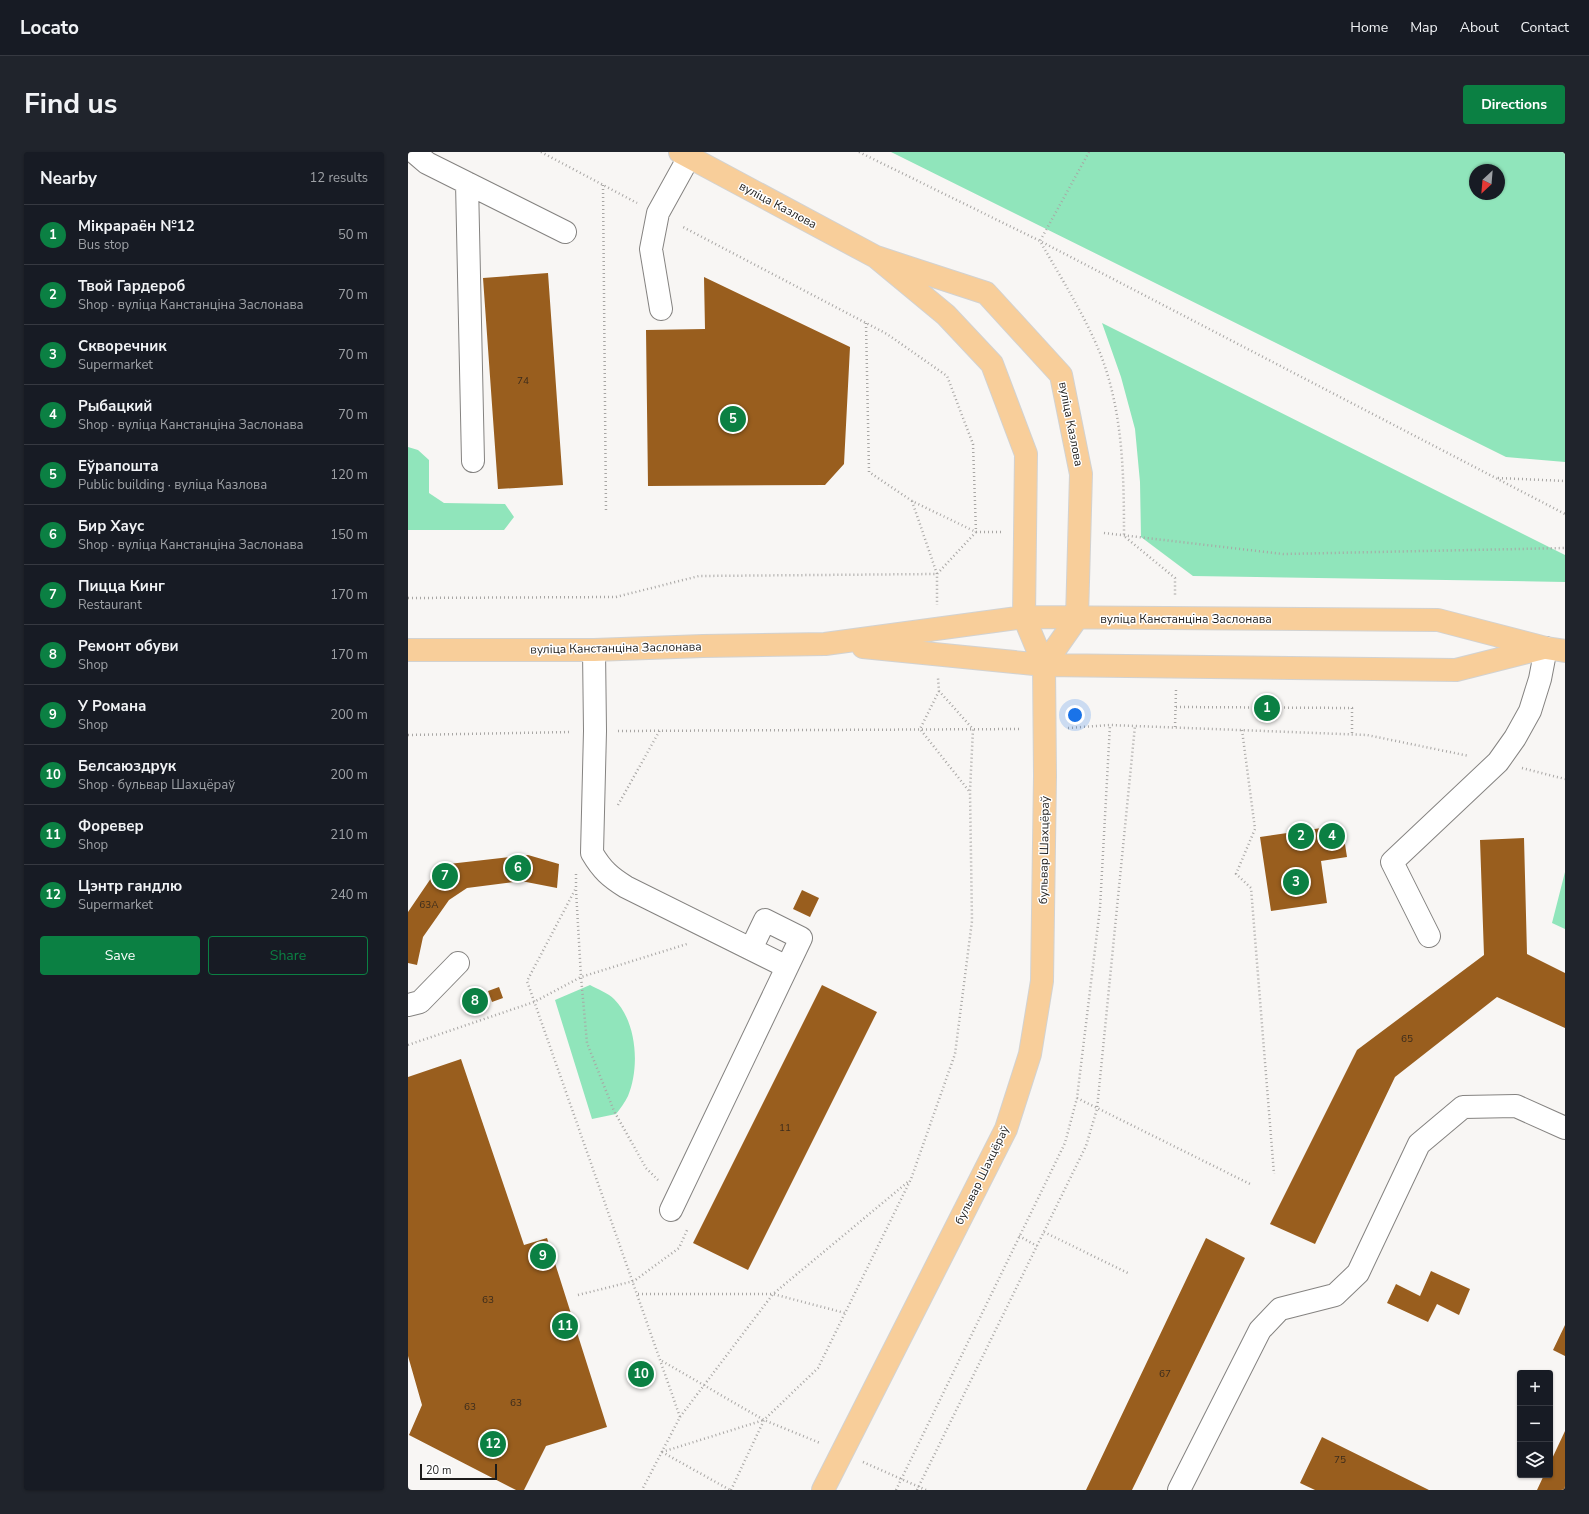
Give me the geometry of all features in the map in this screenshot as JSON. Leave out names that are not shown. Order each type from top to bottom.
[{"type":"main road","name":"вуліца Казлова","points":[[685,154],[876,257],[986,293],[1061,375],[1081,474],[1076,618]]},
{"type":"main road","name":"вуліца Казлова","points":[[876,257],[946,315],[992,364],[1026,454],[1024,617]]},
{"type":"main road","name":"вуліца Канстанціна Заслонава","points":[[825,644],[1024,617],[1438,620],[1556,649]]},
{"type":"main road","points":[[1024,617],[1044,665]]},
{"type":"main road","points":[[1044,665],[1076,618]]},
{"type":"main road","name":"вуліца Канстанціна Заслонава","points":[[408,650],[594,650],[825,644],[1044,665],[1456,670],[1556,649]]},
{"type":"main road","name":"бульвар Шахцёраў","points":[[823,1490],[1006,1129],[1030,1054],[1042,980],[1045,729],[1044,665]]},
{"type":"lane","points":[[414,152],[427,163],[565,232]]},
{"type":"lane","points":[[661,309],[651,249],[658,213],[685,154]]},
{"type":"lane","points":[[467,183],[474,461]]},
{"type":"lane","points":[[1429,936],[1392,862],[1498,762],[1515,738],[1530,711],[1540,679],[1556,649]]},
{"type":"lane","points":[[594,650],[595,731],[592,853],[605,872],[621,884],[787,967]]},
{"type":"lane","points":[[673,1204],[801,938],[765,920],[751,949]]},
{"type":"lane","points":[[408,1005],[420,1002],[458,963]]},
{"type":"lane","points":[[1187,1487],[1260,1330],[1280,1309],[1335,1295],[1358,1273],[1419,1144],[1463,1107],[1516,1106],[1565,1128]]},
{"type":"path","points":[[408,598],[616,596],[699,576],[937,574],[976,532],[973,444],[947,376],[887,334],[541,152]]},
{"type":"path","points":[[859,152],[1040,241],[1565,514]]},
{"type":"path","points":[[1040,241],[1088,152]]},
{"type":"path","points":[[603,185],[606,512]]},
{"type":"path","points":[[1040,241],[1081,313],[1100,354],[1109,383],[1116,414],[1122,461],[1124,536],[1174,578],[1176,619]]},
{"type":"path","points":[[866,323],[869,472],[912,501],[976,532]]},
{"type":"path","points":[[1496,478],[1565,481]]},
{"type":"path","points":[[912,501],[937,574]]},
{"type":"path","points":[[1124,536],[1283,554],[1565,548]]},
{"type":"path","points":[[1175,728],[1177,667]]},
{"type":"path","points":[[920,729],[939,691]]},
{"type":"path","points":[[1176,707],[1352,708],[1352,734]]},
{"type":"path","points":[[408,735],[660,730],[1045,729],[1110,725],[1352,734],[1366,735],[1498,762],[1565,780]]},
{"type":"path","points":[[896,1490],[1065,1143],[1077,1098],[1100,908],[1110,725]]},
{"type":"path","points":[[917,1490],[1086,1146],[1097,1109],[1135,726]]},
{"type":"path","points":[[920,729],[970,791]]},
{"type":"path","points":[[662,1452],[731,1490],[764,1420],[818,1368],[910,1179],[955,1054],[972,921],[970,791],[973,729]]},
{"type":"path","points":[[615,812],[660,730]]},
{"type":"path","points":[[1242,730],[1255,829],[1236,874],[1251,888],[1274,1174]]},
{"type":"path","points":[[592,853],[576,852],[576,888],[581,977],[587,1043],[614,1111],[646,1168],[673,1204]]},
{"type":"path","points":[[576,888],[527,981],[634,1281],[680,1417]]},
{"type":"path","points":[[408,1045],[534,1002],[581,977],[720,934]]},
{"type":"path","points":[[1077,1098],[1250,1184]]},
{"type":"path","points":[[642,1490],[680,1417],[773,1294],[910,1179]]},
{"type":"path","points":[[578,1295],[634,1281],[679,1248],[690,1222]]},
{"type":"path","points":[[1044,1232],[1130,1274]]},
{"type":"path","points":[[1019,1236],[1037,1246]]},
{"type":"path","points":[[638,1294],[773,1294],[845,1312]]},
{"type":"path","points":[[661,1361],[764,1420],[842,1452],[926,1490]]},
{"type":"path","points":[[662,1452],[764,1420]]},
{"type":"green space","points":[[891,152],[1565,152],[1565,462],[1506,457]]},
{"type":"green space","points":[[1102,323],[1565,555],[1565,582],[1193,576],[1141,537],[1140,482],[1135,429],[1121,377]]},
{"type":"green space","points":[[408,447],[418,450],[429,460],[429,493],[444,503],[505,504],[514,517],[504,530],[408,530]]},
{"type":"green space","points":[[1565,872],[1565,929],[1552,923]]},
{"type":"green space","points":[[590,985],[612,997],[622,1009],[632,1032],[635,1059],[632,1084],[628,1096],[621,1108],[616,1114],[592,1119],[555,1000]]},
{"type":"building","points":[[548,273],[563,485],[498,489],[483,278]]},
{"type":"building","points":[[704,277],[850,347],[844,464],[825,485],[648,486],[646,330],[705,329]]},
{"type":"building","points":[[1342,825],[1347,857],[1321,861],[1327,903],[1271,911],[1260,837]]},
{"type":"building","points":[[1524,838],[1527,954],[1565,973],[1565,1028],[1497,997],[1395,1077],[1315,1244],[1270,1224],[1357,1050],[1484,955],[1480,840]]},
{"type":"building","points":[[528,855],[559,864],[557,888],[521,881],[467,888],[449,900],[423,937],[417,965],[408,963],[408,912],[440,865]]},
{"type":"building","points":[[802,890],[819,898],[810,917],[793,909]]},
{"type":"building","points":[[822,985],[877,1012],[748,1270],[693,1243]]},
{"type":"building","points":[[499,987],[503,998],[492,1002],[488,991]]},
{"type":"building","points":[[481,993],[485,1005],[470,1010],[466,998]]},
{"type":"building","points":[[461,1059],[524,1245],[547,1238],[607,1427],[546,1446],[524,1490],[516,1490],[409,1435],[422,1405],[408,1356],[408,1077]]},
{"type":"building","points":[[1206,1238],[1245,1258],[1132,1490],[1086,1490]]},
{"type":"building","points":[[1431,1271],[1470,1289],[1459,1315],[1437,1304],[1428,1322],[1387,1303],[1396,1284],[1420,1296]]},
{"type":"building","points":[[1565,1325],[1565,1356],[1553,1350]]},
{"type":"building","points":[[643,1364],[649,1381],[639,1384],[633,1368]]},
{"type":"building","points":[[1565,1431],[1565,1490],[1537,1490],[1543,1478],[1553,1478],[1553,1457]]},
{"type":"building","points":[[1322,1437],[1429,1490],[1315,1490],[1300,1483]]},
{"type":"place","name":"Еўрапошта","points":[[733,419]]},
{"type":"place","name":"Мікрараён №12","points":[[1267,708]]},
{"type":"place","name":"Твой Гардероб","points":[[1301,836]]},
{"type":"place","name":"Рыбацкий","points":[[1332,836]]},
{"type":"place","name":"Бир Хаус","points":[[518,868]]},
{"type":"place","name":"Пицца Кинг","points":[[445,876]]},
{"type":"place","name":"Скворечник","points":[[1296,882]]},
{"type":"place","name":"Ремонт обуви","points":[[475,1001]]},
{"type":"place","name":"У Романа","points":[[543,1256]]},
{"type":"place","name":"Форевер","points":[[565,1326]]},
{"type":"place","name":"Белсаюздрук","points":[[641,1374]]},
{"type":"place","name":"Цэнтр гандлю","points":[[493,1444]]}]
